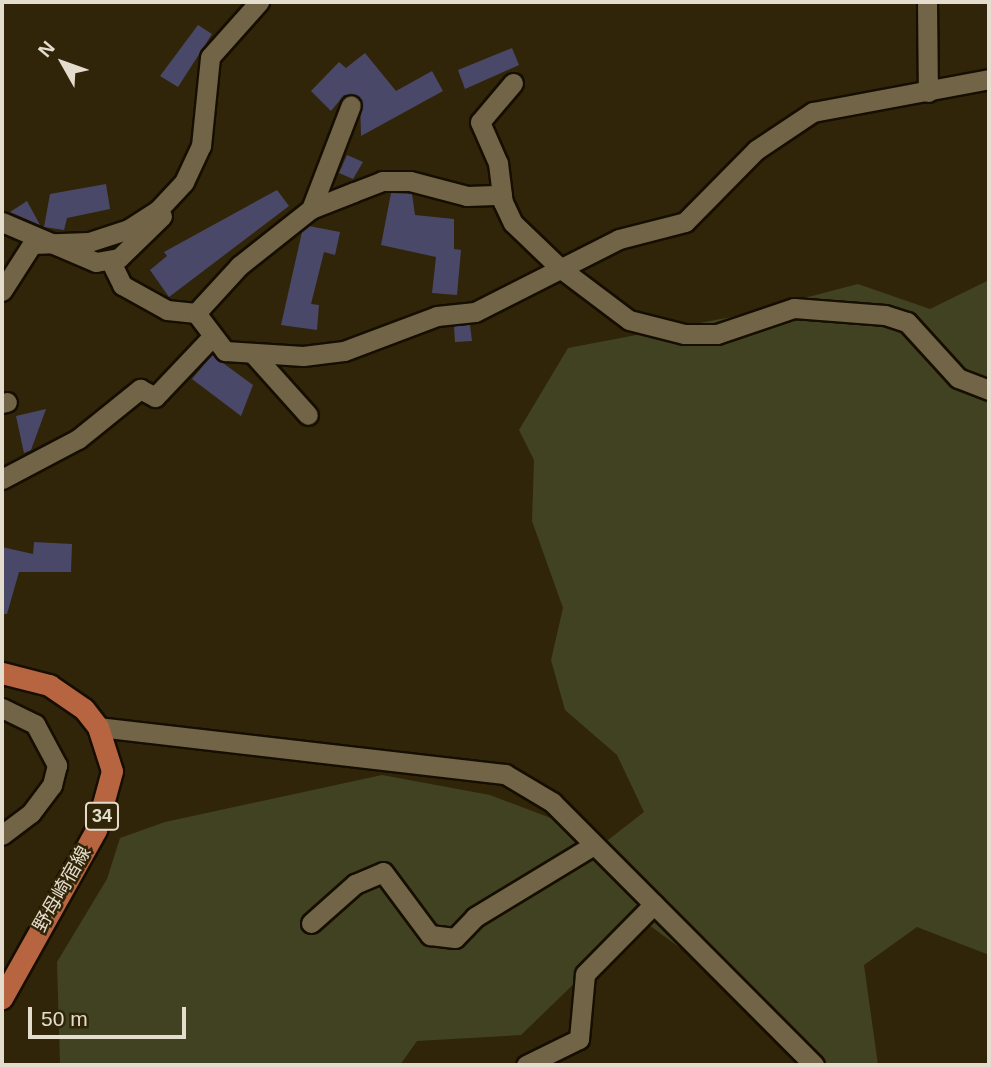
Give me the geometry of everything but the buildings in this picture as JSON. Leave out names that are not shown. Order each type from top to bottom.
[{"type":"main road","name":"野母崎宿線","points":[[2,673],[66,692],[98,727],[112,771],[105,809],[2,998]]},
{"type":"street","points":[[2,292],[32,244],[49,241],[89,242],[127,230],[166,202],[196,163],[210,57],[259,2]]},
{"type":"street","points":[[926,2],[928,92]]},
{"type":"street","points":[[196,313],[225,351],[255,356],[344,351],[437,316],[475,312],[619,239],[685,222],[756,150],[813,112],[989,79]]},
{"type":"street","points":[[513,83],[480,122],[498,163],[502,195],[513,223],[560,268],[629,320],[684,334],[717,334],[794,309],[885,315],[907,322],[958,378],[989,390]]},
{"type":"street","points":[[312,209],[351,105]]},
{"type":"street","points":[[196,313],[239,265],[312,209],[382,181],[502,195]]},
{"type":"street","points":[[2,222],[49,241],[57,251],[110,260],[162,219],[166,202]]},
{"type":"street","points":[[110,260],[122,285],[137,296],[167,310],[196,313]]},
{"type":"street","points":[[2,479],[78,439],[140,389],[155,397],[212,337]]},
{"type":"street","points":[[255,356],[307,415]]},
{"type":"street","points":[[2,708],[35,724],[57,765],[52,785],[31,813],[2,835]]},
{"type":"street","points":[[98,727],[505,774],[552,802],[814,1065]]},
{"type":"street","points":[[311,923],[355,884],[383,872],[430,935],[455,937],[475,918],[594,845]]},
{"type":"street","points":[[526,1065],[579,1039],[585,974],[654,904]]},
{"type":"green space","points":[[989,280],[989,955],[917,927],[864,965],[878,1065],[823,1065],[787,1027],[641,919],[521,1035],[417,1041],[400,1065],[60,1065],[57,962],[107,879],[120,838],[165,822],[382,775],[490,795],[608,840],[644,812],[617,755],[565,710],[551,660],[563,608],[532,521],[534,460],[519,430],[568,348],[731,317],[858,284],[930,309]]}]
